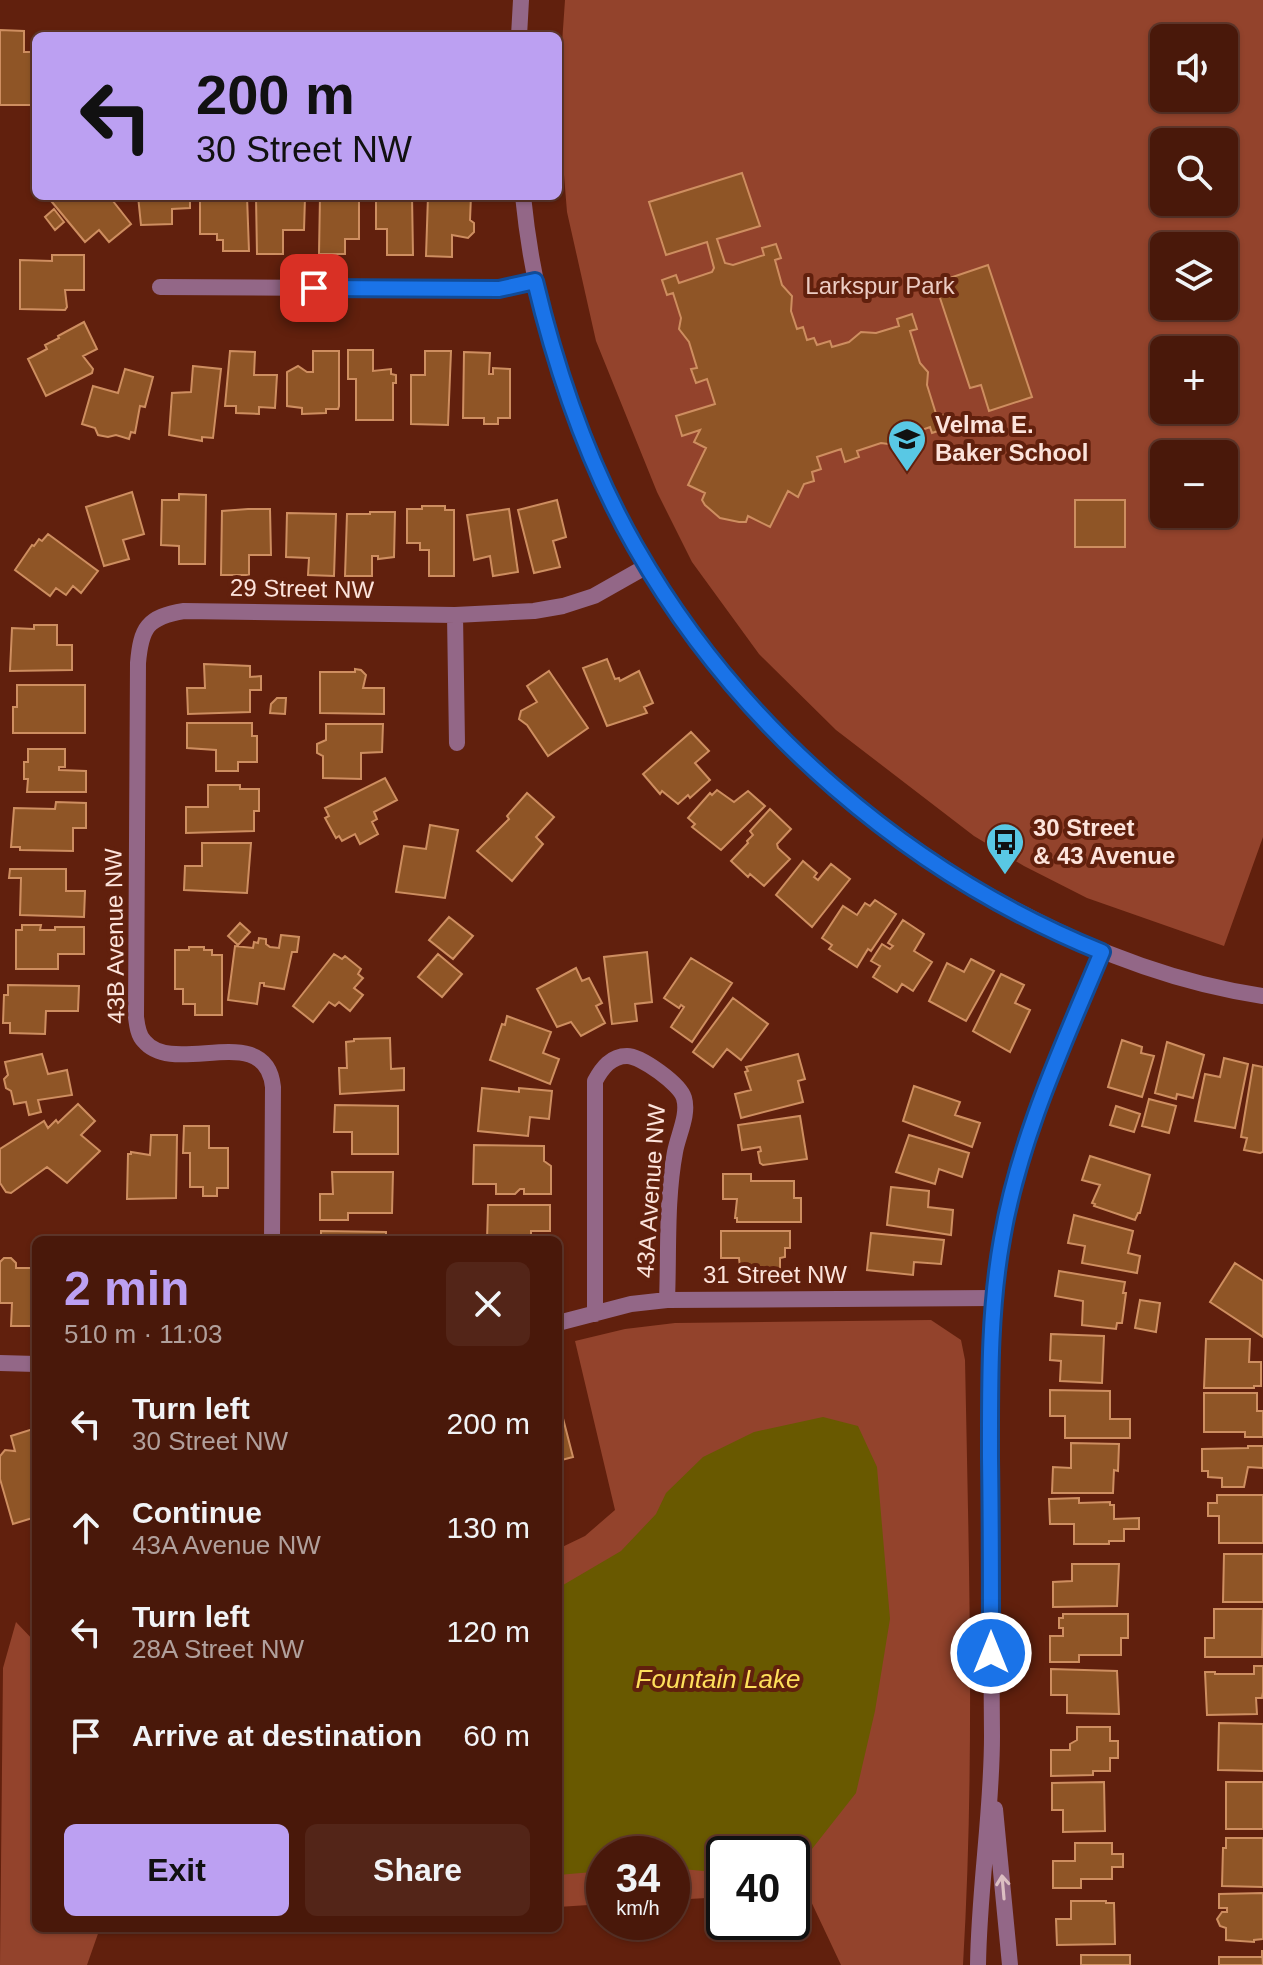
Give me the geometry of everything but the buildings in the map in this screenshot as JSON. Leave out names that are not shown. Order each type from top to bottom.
[{"type":"street","points":[[519,32],[521,0]]},
{"type":"street","points":[[524,200],[535,281],[558,367],[577,423],[604,485],[666,597],[715,663],[778,735],[808,765],[910,846],[1058,934],[1135,964],[1263,996]]},
{"type":"street","points":[[160,287],[499,289],[535,281]]},
{"type":"street","name":"29 Street NW","points":[[150,622],[166,614],[184,611],[455,615],[523,612],[563,606],[594,596],[647,566]]},
{"type":"street","points":[[455,615],[457,743]]},
{"type":"street","name":"43B Avenue NW","points":[[150,622],[143,633],[138,663],[136,1017],[143,1041],[165,1053],[245,1054],[253,1055],[266,1064],[272,1075],[273,1087],[272,1236]]},
{"type":"street","points":[[1010,1965],[992,1780],[990,1368],[994,1298],[1002,1240],[1024,1150],[1102,952]]},
{"type":"street","name":"43A Avenue NW","points":[[595,1314],[595,1081],[612,1060],[621,1056],[633,1056],[647,1063],[680,1089],[685,1100],[672,1173],[667,1300]]},
{"type":"street","name":"31 Street NW","points":[[562,1322],[631,1304],[667,1300],[994,1298]]},
{"type":"street","points":[[0,1363],[32,1364]]},
{"type":"street","points":[[978,1965],[978,1916],[992,1780]]},
{"type":"green space","name":"Larkspur Park","points":[[565,0],[1263,0],[1263,837],[1224,946],[1087,898],[1024,866],[974,836],[836,730],[759,654],[692,562],[657,492],[596,341],[567,212],[562,150]]},
{"type":"green space","points":[[931,1320],[961,1340],[965,1360],[970,1739],[963,1965],[841,1965],[810,1899],[810,1836],[706,1836],[706,1898],[690,1899],[690,1836],[586,1836],[586,1905],[562,1907],[562,1547],[585,1536],[615,1510],[575,1341],[625,1329],[675,1323]]},
{"type":"green space","points":[[16,1622],[32,1639],[32,1932],[99,1932],[87,1965],[0,1965],[3,1668]]},
{"type":"water","name":"Fountain Lake","points":[[823,1417],[858,1426],[877,1467],[890,1619],[875,1711],[856,1793],[810,1851],[810,1836],[706,1836],[706,1871],[690,1870],[690,1836],[586,1836],[586,1873],[562,1875],[562,1586],[621,1551],[656,1514],[666,1493],[703,1457],[754,1432]]},
{"type":"place","name":"Velma E. Baker School","points":[[907,473]]},
{"type":"place","name":"30 Street & 43 Avenue","points":[[1005,876]]},
{"type":"route","points":[[314,288],[499,289],[535,281],[558,367],[577,423],[604,485],[634,545],[666,597],[715,663],[808,765],[910,846],[1058,934],[1102,952],[1024,1150],[1002,1240],[994,1298],[990,1368],[991,1653]]}]
